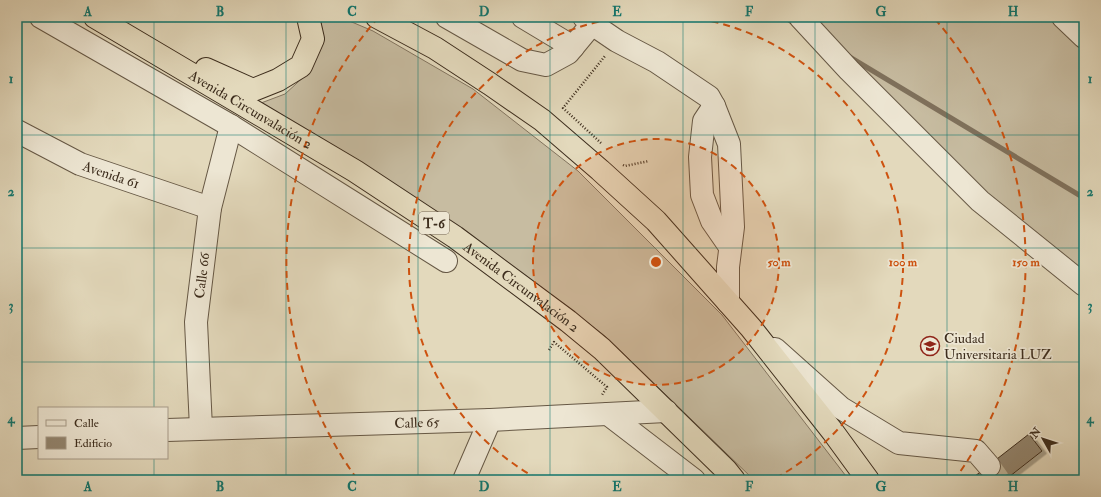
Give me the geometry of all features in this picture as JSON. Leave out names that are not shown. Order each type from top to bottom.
[{"type":"highway","name":"Avenida Circunvalación 2","points":[[95,17],[355,171],[455,237],[568,321],[602,349],[726,470],[734,480]]},
{"type":"highway","name":"T-6","points":[[133,39],[253,90],[278,80],[301,66],[313,39],[308,17]]},
{"type":"highway","points":[[377,17],[435,48],[542,120],[656,221],[751,328],[833,432],[868,480]]},
{"type":"street","points":[[41,17],[230,126],[446,261]]},
{"type":"street","points":[[446,17],[522,60],[546,65],[568,53],[590,19],[617,41],[657,62],[709,97],[729,144],[733,227],[728,267],[728,302]]},
{"type":"street","points":[[522,17],[573,47]]},
{"type":"street","points":[[800,17],[849,70],[980,201],[1084,285]]},
{"type":"street","points":[[1063,17],[1084,37]]},
{"type":"street","points":[[714,106],[704,121],[700,157],[702,195],[712,220],[730,247]]},
{"type":"street","name":"Calle 66","points":[[201,428],[196,322],[210,208],[230,126]]},
{"type":"street","name":"Avenida 61","points":[[17,131],[80,164],[210,208]]},
{"type":"street","points":[[751,328],[841,408],[899,443],[976,451],[989,466]]},
{"type":"street","name":"Calle 65","points":[[168,430],[490,420],[666,411]]},
{"type":"street","points":[[600,414],[694,480]]},
{"type":"street","points":[[464,480],[490,420]]},
{"type":"street","points":[[17,438],[38,437]]},
{"type":"path","points":[[602,145],[563,108],[617,41]]},
{"type":"path","points":[[619,161],[625,166],[649,161]]},
{"type":"path","points":[[549,350],[554,342],[607,387],[600,414]]},
{"type":"shaded area","points":[[319,17],[340,17],[373,31],[473,89],[578,171],[722,315],[849,480],[754,480],[605,336],[541,287],[421,202],[261,103],[285,94],[309,72],[324,40]]},
{"type":"shaded area","points":[[810,17],[1047,17],[1084,50],[1084,271],[986,193]]},
{"type":"building","points":[[1029,434],[1042,451],[1005,480],[970,480]]},
{"type":"waterway","points":[[784,17],[795,24]]},
{"type":"waterway","points":[[848,56],[1084,198]]},
{"type":"tunnel","points":[[989,466],[999,480]]},
{"type":"place","name":"Ciudad Universitaria LUZ","points":[[930,346]]}]
